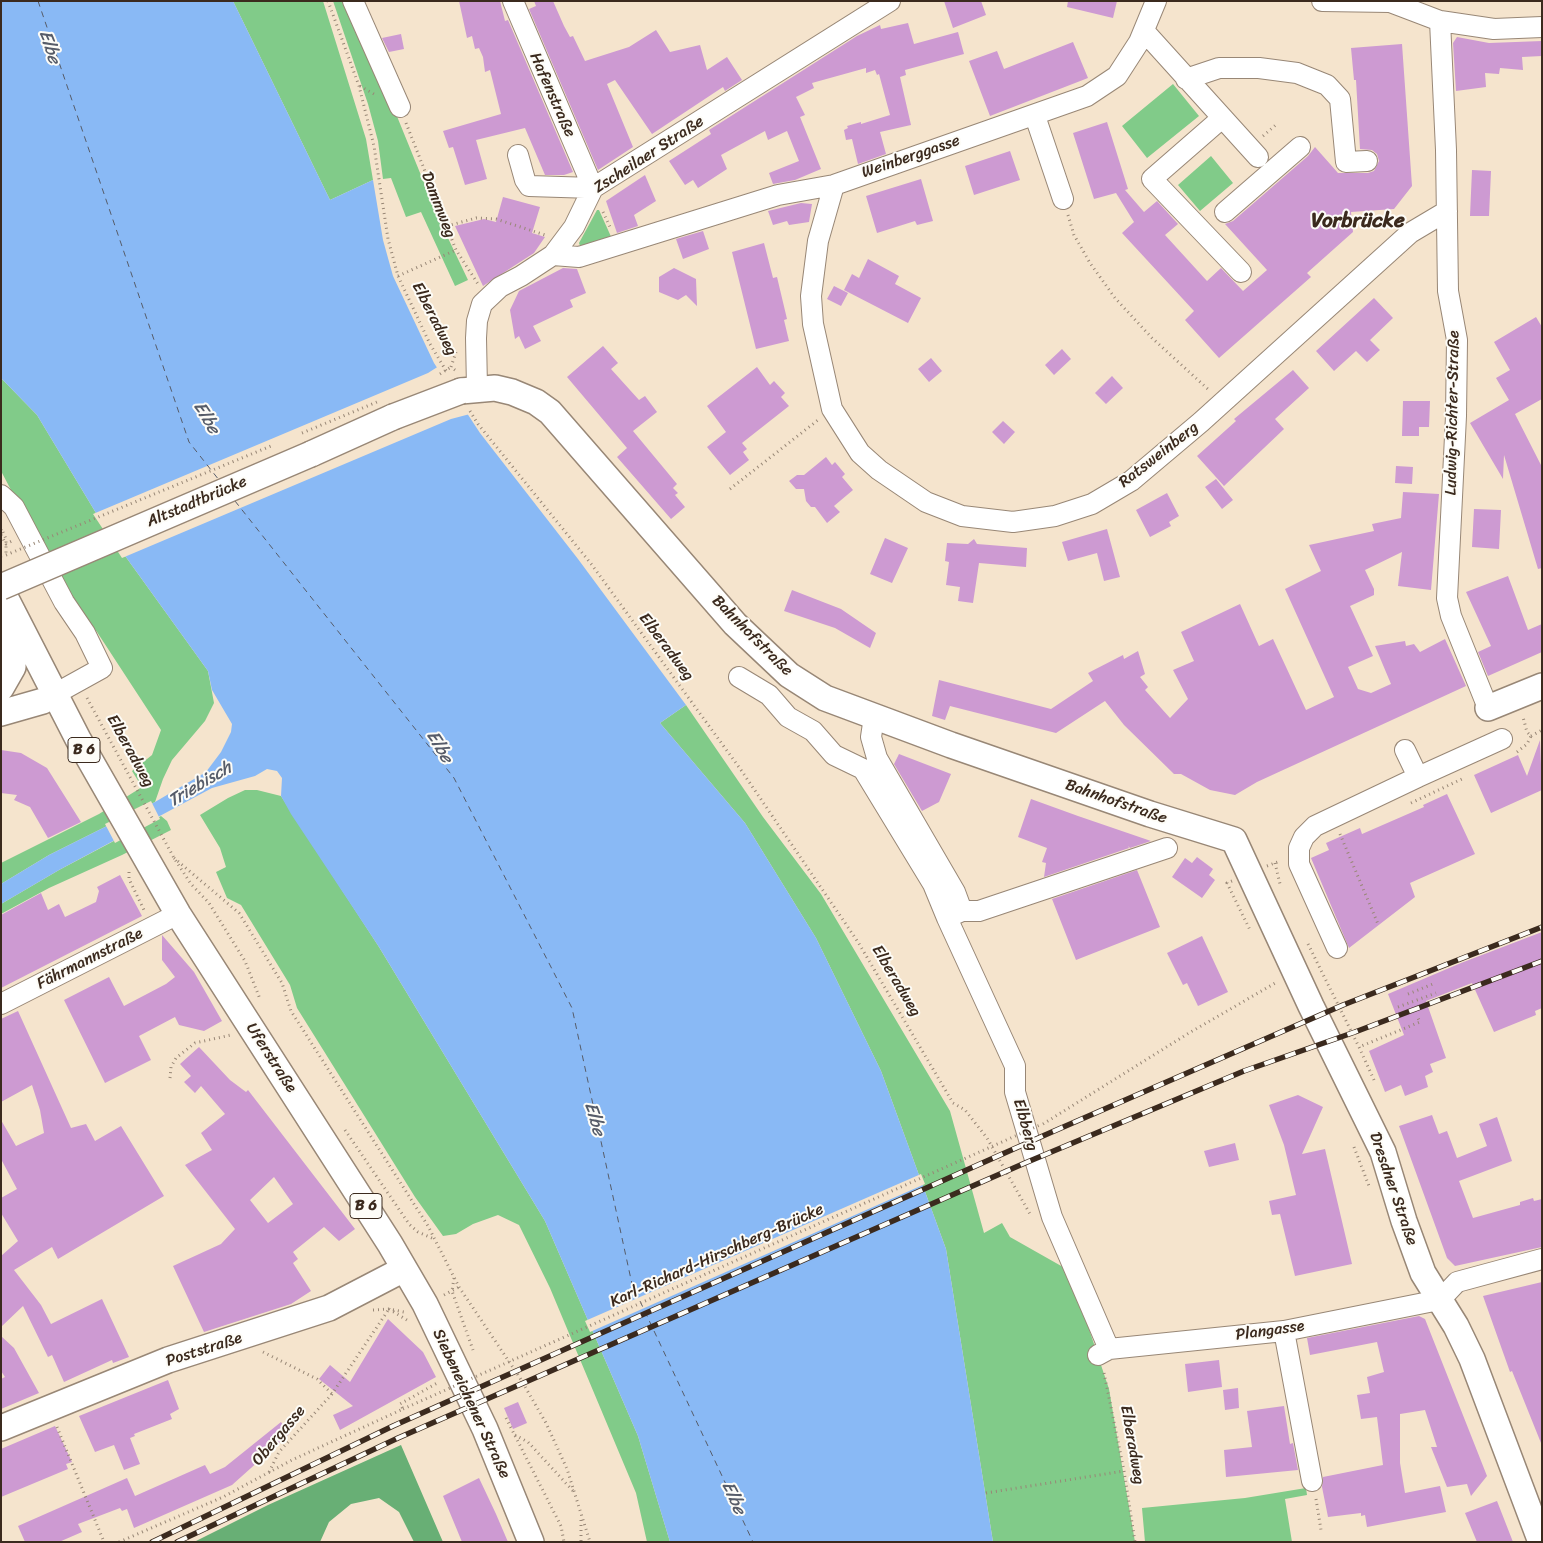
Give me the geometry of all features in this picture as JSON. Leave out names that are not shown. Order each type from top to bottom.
[{"type":"main road","name":"Bahnhofstraße","points":[[387,409],[464,391],[495,388],[512,392],[536,402],[550,412],[735,624],[789,675],[825,698],[1150,814],[1234,840]]},
{"type":"main road","name":"Altstadtbrücke","points":[[1,588],[387,409]]},
{"type":"main road","name":"B 6","points":[[1,588],[78,739],[116,805],[134,855]]},
{"type":"main road","points":[[1,688],[9,675],[14,656],[14,612]]},
{"type":"main road","points":[[1488,708],[1542,686]]},
{"type":"main road","points":[[1,713],[43,701],[55,694]]},
{"type":"main road","name":"Dresdner Straße","points":[[1234,840],[1311,1006],[1383,1152],[1424,1273],[1472,1359],[1541,1542]]},
{"type":"main road","name":"Uferstraße","points":[[134,855],[178,914],[404,1269]]},
{"type":"main road","name":"Poststraße","points":[[1,1428],[168,1360],[329,1308],[404,1269]]},
{"type":"main road","name":"Siebeneichener Straße","points":[[404,1269],[425,1304],[478,1414],[511,1488],[531,1542]]},
{"type":"street","points":[[353,1],[400,107]]},
{"type":"street","name":"Hafenstraße","points":[[513,1],[593,188]]},
{"type":"street","name":"Zscheilaer Straße","points":[[487,297],[553,255],[574,227],[593,188],[890,1]]},
{"type":"street","name":"Weinberggasse","points":[[553,255],[579,257],[778,195],[834,185],[1035,116],[1087,96],[1117,76],[1144,31],[1156,1]]},
{"type":"street","points":[[1322,1],[1390,2],[1440,21],[1494,29],[1542,27]]},
{"type":"street","name":"Ludwig-Richter-Straße","points":[[1440,21],[1446,150],[1448,290],[1457,340],[1456,416],[1447,598],[1451,616],[1488,708]]},
{"type":"street","points":[[1144,31],[1258,157]]},
{"type":"street","points":[[1186,79],[1219,68],[1259,68],[1297,73],[1327,85],[1340,99],[1346,162],[1367,161]]},
{"type":"street","points":[[1035,116],[1063,199]]},
{"type":"street","points":[[1222,118],[1152,180],[1242,272]]},
{"type":"street","points":[[1225,212],[1300,147]]},
{"type":"street","points":[[518,155],[525,180],[529,186],[593,188]]},
{"type":"street","name":"Ratsweinberg","points":[[834,185],[818,240],[811,296],[813,324],[832,409],[860,453],[880,470],[926,502],[962,516],[1013,522],[1056,516],[1092,504],[1131,481],[1160,458],[1410,232],[1447,211]]},
{"type":"street","points":[[464,391],[477,321],[482,304],[487,297]]},
{"type":"street","points":[[1,495],[14,507],[64,602],[84,633],[102,668],[55,694]]},
{"type":"street","points":[[739,677],[770,695],[788,717],[813,731],[834,755],[863,769],[933,884],[954,914],[979,912],[1167,848]]},
{"type":"street","name":"Elbberg","points":[[874,717],[871,738],[877,758],[954,892],[954,914],[1016,1066],[1016,1092],[1052,1217],[1104,1352]]},
{"type":"street","points":[[1337,948],[1299,864],[1298,856],[1304,837],[1315,826],[1502,739]]},
{"type":"street","points":[[1404,750],[1418,777]]},
{"type":"street","name":"Fährmannstraße","points":[[1,1004],[178,914]]},
{"type":"street","points":[[1440,1300],[1457,1282],[1542,1259]]},
{"type":"street","name":"Plangasse","points":[[1104,1352],[1284,1331],[1440,1300]]},
{"type":"street","points":[[1284,1331],[1312,1482]]},
{"type":"path","points":[[328,1],[359,86],[400,107]]},
{"type":"path","name":"Elberadweg","points":[[359,86],[374,146],[388,239],[398,276],[430,344],[464,391],[478,424],[592,565],[741,770],[858,942],[953,1103],[965,1110],[987,1138],[1019,1195]]},
{"type":"path","name":"Dammweg","points":[[400,107],[456,250],[487,297]]},
{"type":"path","points":[[593,188],[618,244]]},
{"type":"path","points":[[1063,199],[1074,235],[1090,263],[1115,298],[1152,338],[1221,402]]},
{"type":"path","points":[[447,226],[476,218],[496,219],[545,235]]},
{"type":"path","points":[[398,276],[456,250]]},
{"type":"path","points":[[435,378],[451,367]]},
{"type":"path","points":[[300,433],[387,409]]},
{"type":"path","points":[[730,488],[832,409]]},
{"type":"path","points":[[2,532],[6,540],[4,556],[274,444]]},
{"type":"path","points":[[2,532],[6,544]]},
{"type":"path","name":"Elberadweg","points":[[78,682],[174,858],[191,884],[209,903],[245,961],[261,1002]]},
{"type":"path","points":[[1531,736],[1542,730]]},
{"type":"path","points":[[1341,836],[1378,924]]},
{"type":"path","points":[[134,855],[128,879],[145,911],[144,920]]},
{"type":"path","points":[[174,858],[239,913],[282,983],[291,1011],[434,1239],[459,1287],[520,1378],[546,1423],[567,1469],[590,1542]]},
{"type":"path","points":[[1275,863],[1281,889]]},
{"type":"path","points":[[1307,941],[1378,1089]]},
{"type":"path","name":"Karl-Richard-Hirschberg-Brücke","points":[[268,1472],[403,1409],[1040,1125],[1189,1033],[1275,983],[1279,991]]},
{"type":"path","points":[[1408,994],[1432,984]]},
{"type":"path","points":[[1398,1007],[1436,992]]},
{"type":"path","points":[[1359,1046],[1420,1022],[1417,1016]]},
{"type":"path","points":[[170,1078],[171,1067],[176,1058],[195,1042],[252,1030]]},
{"type":"path","points":[[339,1122],[409,1224],[418,1232],[434,1239]]},
{"type":"path","points":[[1350,1138],[1371,1192]]},
{"type":"path","points":[[454,1277],[452,1291],[475,1357]]},
{"type":"path","name":"Obergasse","points":[[119,1542],[223,1497],[268,1472],[279,1452],[332,1394],[389,1309]]},
{"type":"path","points":[[236,1339],[317,1379],[332,1394]]},
{"type":"path","name":"Elberadweg","points":[[1104,1352],[1135,1542]]},
{"type":"path","points":[[478,1365],[487,1383]]},
{"type":"path","points":[[403,1409],[400,1404],[433,1385]]},
{"type":"path","points":[[49,1407],[104,1542]]},
{"type":"path","points":[[505,1418],[561,1526],[564,1542]]},
{"type":"path","points":[[515,1435],[528,1442],[574,1493]]},
{"type":"path","points":[[986,1493],[1124,1471]]},
{"type":"path","points":[[1312,1482],[1321,1530]]},
{"type":"path","points":[[581,1517],[581,1542]]},
{"type":"green space","points":[[233,1],[323,1],[366,139],[373,180],[330,200]]},
{"type":"green space","points":[[333,1],[350,1],[438,217],[468,280],[455,286],[421,212],[406,217],[391,178],[383,179],[378,141],[368,104]]},
{"type":"green space","points":[[1173,84],[1199,116],[1147,158],[1122,126]]},
{"type":"green space","points":[[1211,156],[1233,183],[1200,211],[1178,185]]},
{"type":"green space","points":[[597,210],[599,210],[613,241],[581,249],[579,243]]},
{"type":"green space","points":[[1,378],[37,415],[105,528],[208,671],[214,703],[205,721],[172,760],[155,802],[49,855],[1,884],[1,863],[99,814],[142,787],[132,771],[152,755],[161,730],[97,632],[67,596],[1,471]]},
{"type":"green space","points":[[686,705],[763,817],[821,894],[950,1111],[984,1233],[1002,1223],[1010,1237],[1063,1267],[1086,1320],[1109,1389],[1135,1542],[993,1542],[946,1249],[881,1071],[816,938],[745,823],[660,723]]},
{"type":"green space","points":[[245,790],[257,790],[281,796],[379,947],[545,1221],[638,1436],[670,1542],[647,1542],[636,1493],[550,1288],[519,1225],[498,1215],[473,1224],[456,1234],[443,1236],[415,1197],[297,1008],[290,985],[241,905],[227,898],[216,872],[226,867],[220,848],[200,815]]},
{"type":"green space","points":[[161,816],[167,821],[171,830],[122,855],[49,888],[1,914],[1,904],[59,870]]},
{"type":"green space","points":[[401,1445],[443,1542],[414,1542],[399,1512],[379,1498],[351,1504],[329,1522],[320,1542],[194,1542],[268,1505]]},
{"type":"green space","points":[[1306,1488],[1307,1495],[1285,1499],[1292,1542],[1145,1542],[1142,1508],[1245,1498]]},
{"type":"water","points":[[1,1],[233,1],[330,200],[373,180],[383,240],[393,276],[434,363],[480,433],[578,559],[686,705],[660,723],[745,823],[816,938],[881,1071],[946,1249],[993,1542],[670,1542],[638,1436],[545,1221],[379,947],[291,814],[281,796],[282,778],[277,771],[267,769],[255,776],[212,788],[59,870],[1,904],[1,884],[49,855],[155,802],[206,772],[221,752],[231,732],[232,724],[212,690],[208,671],[105,528],[37,415],[1,378]]},
{"type":"pier","points":[[439,366],[470,414],[451,419],[122,558],[93,514],[428,373]]},
{"type":"pier","points":[[151,801],[160,819],[115,843],[105,824]]},
{"type":"pier","points":[[921,1174],[925,1184],[590,1332],[585,1321]]},
{"type":"building","points":[[459,1],[500,1],[505,21],[508,20],[573,172],[564,175],[545,175],[525,128],[476,140],[487,179],[465,185],[453,147],[449,148],[443,131],[501,114],[490,70],[485,72],[483,57],[479,48],[475,49],[472,36],[467,38]]},
{"type":"building","points":[[534,1],[553,1],[564,26],[570,37],[573,36],[585,61],[629,47],[656,30],[670,52],[700,45],[707,70],[727,57],[742,80],[725,91],[723,87],[652,134],[615,80],[607,84],[633,147],[598,170],[529,9],[536,6]]},
{"type":"building","points":[[944,1],[981,1],[986,15],[953,28]]},
{"type":"building","points":[[1068,1],[1117,1],[1113,18],[1067,7]]},
{"type":"building","points":[[908,23],[914,44],[958,32],[964,54],[905,70],[906,75],[900,77],[911,125],[880,132],[886,154],[858,164],[852,139],[846,140],[844,130],[848,128],[847,126],[861,122],[861,124],[890,115],[879,74],[877,75],[875,70],[866,73],[866,68],[812,83],[814,88],[796,97],[805,115],[800,117],[821,169],[795,180],[773,184],[769,173],[799,161],[787,131],[768,140],[765,131],[721,155],[727,169],[698,188],[693,180],[685,185],[669,161],[711,134],[709,130],[857,36],[880,25],[881,29]]},
{"type":"building","points":[[401,34],[404,49],[389,52],[382,38]]},
{"type":"building","points":[[1457,37],[1489,43],[1542,41],[1542,56],[1522,57],[1523,70],[1500,68],[1499,74],[1485,73],[1486,87],[1456,91],[1453,43]]},
{"type":"building","points":[[1073,42],[1088,78],[990,116],[969,61],[997,51],[1004,69]]},
{"type":"building","points":[[1402,44],[1412,186],[1394,209],[1351,212],[1353,232],[1307,273],[1311,277],[1219,358],[1185,320],[1194,311],[1122,233],[1134,222],[1116,193],[1094,199],[1073,133],[1107,122],[1128,189],[1125,190],[1144,212],[1157,201],[1178,224],[1165,235],[1207,281],[1221,268],[1243,291],[1267,270],[1225,224],[1233,221],[1308,156],[1315,147],[1338,173],[1368,173],[1374,171],[1379,161],[1377,154],[1372,150],[1360,149],[1356,80],[1354,80],[1351,48]]},
{"type":"building","points":[[1010,151],[1020,180],[974,195],[965,166]]},
{"type":"building","points":[[1472,170],[1491,171],[1489,216],[1470,216]]},
{"type":"building","points":[[645,175],[656,201],[634,215],[638,226],[617,233],[606,201]]},
{"type":"building","points":[[921,179],[933,221],[917,225],[915,221],[877,233],[866,196]]},
{"type":"building","points":[[503,197],[540,207],[532,233],[545,237],[534,253],[483,286],[455,226],[484,219],[496,222]]},
{"type":"building","points":[[801,203],[812,204],[809,222],[789,225],[787,221],[773,225],[768,211]]},
{"type":"building","points":[[703,231],[709,249],[683,259],[676,239]]},
{"type":"building","points":[[764,243],[773,278],[777,277],[787,319],[784,320],[789,341],[756,349],[732,252]]},
{"type":"building","points":[[868,259],[899,276],[895,284],[921,298],[908,323],[844,290],[852,274],[859,278]]},
{"type":"building","points":[[563,268],[577,269],[586,293],[570,300],[573,307],[533,326],[541,341],[525,349],[519,336],[515,339],[510,310],[519,291]]},
{"type":"building","points":[[674,268],[696,279],[697,306],[686,295],[678,300],[659,292],[659,277]]},
{"type":"building","points":[[834,286],[848,293],[841,306],[827,299]]},
{"type":"building","points":[[1374,298],[1393,318],[1370,340],[1380,350],[1367,362],[1356,351],[1334,371],[1316,351]]},
{"type":"building","points":[[1536,317],[1542,327],[1542,399],[1515,414],[1542,467],[1542,568],[1538,569],[1504,455],[1503,479],[1470,423],[1509,400],[1496,378],[1510,370],[1494,342]]},
{"type":"building","points":[[603,346],[618,363],[611,369],[639,400],[645,396],[657,412],[633,431],[677,484],[673,488],[678,493],[675,495],[685,507],[671,519],[617,457],[627,448],[567,377]]},
{"type":"building","points":[[1062,349],[1071,359],[1054,375],[1045,365]]},
{"type":"building","points":[[931,358],[942,371],[929,382],[918,369]]},
{"type":"building","points":[[757,367],[770,385],[774,381],[785,393],[781,397],[789,406],[742,443],[747,449],[743,452],[749,460],[730,475],[707,447],[726,432],[707,406]]},
{"type":"building","points":[[1293,370],[1309,388],[1275,419],[1284,429],[1224,486],[1197,456],[1236,421],[1234,419]]},
{"type":"building","points":[[1112,376],[1123,388],[1106,404],[1095,393]]},
{"type":"building","points":[[1403,401],[1430,401],[1429,427],[1419,427],[1419,436],[1402,436]]},
{"type":"building","points":[[1003,421],[1015,432],[1004,444],[992,432]]},
{"type":"building","points":[[826,457],[832,465],[835,462],[845,474],[842,477],[853,490],[834,506],[840,512],[827,523],[815,507],[811,507],[806,501],[804,489],[796,489],[789,481],[797,475],[804,475]]},
{"type":"building","points":[[1396,466],[1413,467],[1412,484],[1395,483]]},
{"type":"building","points":[[1216,479],[1233,500],[1222,509],[1205,487]]},
{"type":"building","points":[[1403,492],[1439,494],[1431,590],[1398,586],[1402,552],[1365,570],[1374,589],[1374,595],[1350,606],[1373,656],[1348,667],[1358,689],[1371,693],[1391,684],[1375,646],[1405,641],[1406,646],[1414,644],[1420,652],[1445,639],[1466,686],[1257,782],[1235,795],[1210,790],[1181,774],[1174,774],[1124,725],[1105,701],[1056,733],[950,706],[945,720],[932,716],[939,680],[1051,709],[1093,681],[1088,673],[1123,655],[1124,659],[1138,651],[1145,674],[1140,677],[1148,687],[1145,690],[1170,718],[1188,699],[1173,670],[1194,661],[1181,632],[1240,604],[1259,646],[1273,639],[1306,710],[1334,697],[1285,589],[1321,571],[1309,545],[1374,531],[1372,524],[1401,518]]},
{"type":"building","points":[[1167,493],[1179,516],[1169,522],[1171,526],[1150,537],[1136,510]]},
{"type":"building","points":[[1474,509],[1501,510],[1499,549],[1472,547]]},
{"type":"building","points":[[1107,529],[1120,577],[1104,581],[1097,553],[1068,561],[1062,542]]},
{"type":"building","points":[[885,538],[908,548],[892,583],[870,574]]},
{"type":"building","points":[[974,539],[977,544],[1027,548],[1026,567],[979,563],[973,603],[958,601],[960,587],[946,585],[949,562],[945,561],[947,543],[968,544]]},
{"type":"building","points":[[1508,576],[1528,630],[1542,624],[1542,652],[1488,676],[1478,652],[1491,646],[1466,592]]},
{"type":"building","points":[[792,590],[841,609],[876,633],[870,648],[835,628],[784,611]]},
{"type":"building","points":[[1540,740],[1542,790],[1491,813],[1474,775],[1518,755],[1527,776]]},
{"type":"building","points":[[1,750],[21,753],[47,768],[81,822],[48,838],[30,807],[14,800],[17,795],[1,793]]},
{"type":"building","points":[[899,754],[951,774],[939,802],[922,811],[894,764]]},
{"type":"building","points":[[1447,794],[1475,854],[1410,883],[1415,897],[1349,948],[1311,858],[1329,850],[1326,843],[1360,828],[1362,834],[1424,807],[1423,805]]},
{"type":"building","points":[[1031,799],[1151,841],[1130,848],[1128,846],[1129,848],[1044,877],[1046,863],[1042,862],[1047,848],[1018,837]]},
{"type":"building","points":[[1197,857],[1213,869],[1209,875],[1215,880],[1202,898],[1172,877],[1185,858],[1192,863]]},
{"type":"building","points":[[1137,870],[1160,927],[1076,960],[1052,899]]},
{"type":"building","points":[[120,875],[142,916],[1,988],[1,915],[41,893],[48,910],[59,904],[65,917],[96,902],[99,891],[97,887]]},
{"type":"building","points":[[1542,932],[1542,1008],[1535,1011],[1536,1015],[1494,1032],[1472,983],[1426,1001],[1446,1058],[1430,1064],[1433,1072],[1425,1076],[1428,1087],[1405,1096],[1401,1085],[1385,1092],[1369,1051],[1404,1035],[1388,994]]},
{"type":"building","points":[[162,935],[194,972],[222,1021],[204,1031],[179,1025],[175,1017],[139,1036],[151,1060],[105,1083],[64,1000],[109,977],[124,1006],[166,984],[175,977],[162,960]]},
{"type":"building","points":[[1202,936],[1228,992],[1198,1006],[1187,983],[1183,985],[1167,953]]},
{"type":"building","points":[[18,1011],[71,1128],[86,1124],[95,1141],[121,1126],[164,1196],[58,1259],[52,1247],[14,1270],[41,1305],[51,1324],[102,1299],[129,1357],[113,1363],[112,1360],[64,1382],[52,1355],[48,1357],[23,1306],[1,1327],[1,1256],[18,1241],[1,1213],[1,1198],[17,1189],[1,1159],[1,1120],[16,1146],[44,1133],[40,1110],[32,1085],[1,1102],[1,1019]]},
{"type":"building","points":[[199,1047],[230,1080],[246,1092],[248,1090],[355,1229],[339,1241],[324,1227],[293,1252],[298,1259],[293,1263],[311,1291],[291,1304],[204,1332],[173,1266],[221,1244],[235,1229],[185,1165],[212,1150],[201,1133],[225,1114],[201,1086],[195,1093],[184,1082],[191,1076],[180,1064]],"holes":[[[274,1177],[293,1204],[268,1223],[250,1200]]]},
{"type":"building","points":[[1298,1095],[1323,1107],[1302,1154],[1325,1149],[1352,1264],[1295,1276],[1280,1214],[1272,1215],[1269,1201],[1296,1195],[1284,1145],[1269,1105]]},
{"type":"building","points":[[1432,1115],[1439,1134],[1447,1131],[1457,1158],[1487,1146],[1479,1124],[1497,1117],[1512,1161],[1459,1181],[1473,1218],[1520,1205],[1520,1202],[1533,1198],[1534,1201],[1542,1199],[1542,1247],[1455,1266],[1447,1258],[1399,1126]]},
{"type":"building","points":[[1235,1143],[1239,1160],[1209,1167],[1204,1151]]},
{"type":"building","points":[[1542,1282],[1541,1443],[1512,1371],[1510,1372],[1483,1296]]},
{"type":"building","points":[[1419,1316],[1425,1319],[1487,1476],[1471,1496],[1467,1484],[1447,1487],[1431,1447],[1437,1447],[1425,1410],[1400,1414],[1400,1463],[1405,1493],[1440,1486],[1446,1512],[1367,1527],[1365,1515],[1361,1516],[1361,1513],[1328,1517],[1322,1487],[1323,1477],[1383,1465],[1377,1417],[1361,1419],[1357,1395],[1370,1393],[1367,1377],[1384,1372],[1377,1342],[1310,1355],[1307,1338]]},
{"type":"building","points":[[388,1319],[423,1352],[436,1377],[340,1430],[333,1415],[353,1406],[319,1379],[330,1365],[350,1382]]},
{"type":"building","points":[[1,1336],[14,1348],[39,1393],[1,1409],[1,1379],[5,1377],[1,1371]]},
{"type":"building","points":[[1219,1360],[1222,1387],[1188,1392],[1185,1364]]},
{"type":"building","points":[[168,1380],[179,1409],[170,1414],[172,1419],[134,1434],[135,1436],[130,1438],[140,1464],[124,1470],[114,1445],[95,1452],[79,1416]]},
{"type":"building","points":[[1238,1388],[1239,1408],[1225,1410],[1223,1390]]},
{"type":"building","points":[[518,1402],[527,1423],[513,1429],[504,1408]]},
{"type":"building","points":[[1284,1406],[1290,1444],[1293,1443],[1298,1470],[1226,1477],[1224,1450],[1252,1447],[1247,1411]]},
{"type":"building","points":[[281,1422],[289,1434],[232,1485],[134,1528],[127,1509],[122,1511],[120,1508],[78,1524],[82,1532],[59,1542],[25,1542],[18,1526],[127,1478],[135,1496],[205,1465],[210,1474],[225,1467]]},
{"type":"building","points":[[55,1426],[72,1462],[66,1464],[68,1469],[1,1497],[1,1449]]},
{"type":"building","points":[[479,1478],[508,1542],[462,1542],[443,1496]]},
{"type":"building","points":[[1497,1501],[1513,1542],[1477,1542],[1465,1513]]},
{"type":"ferry route","points":[[38,1],[189,442],[219,480]]},
{"type":"ferry route","points":[[235,501],[454,778],[572,1008],[632,1284],[753,1542]]},
{"type":"railway","points":[[152,1542],[393,1426],[1045,1135],[1343,1005],[1542,927]]},
{"type":"railway","points":[[177,1542],[398,1438],[1025,1163],[1244,1071],[1355,1032],[1542,961]]},
{"type":"district","name":"Vorbrücke","points":[[1358,222]]},
{"type":"water label","name":"Elbe","points":[[49,47]]},
{"type":"water label","name":"Elbe","points":[[206,418]]},
{"type":"water label","name":"Elbe","points":[[439,747]]},
{"type":"water label","name":"Triebisch","points":[[200,785]]},
{"type":"water label","name":"Elbe","points":[[594,1119]]},
{"type":"water label","name":"Elbe","points":[[733,1498]]}]
